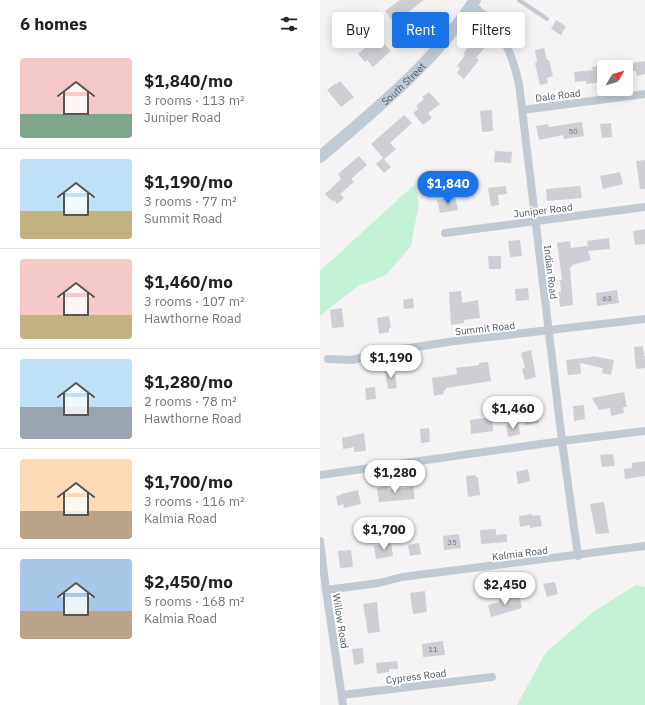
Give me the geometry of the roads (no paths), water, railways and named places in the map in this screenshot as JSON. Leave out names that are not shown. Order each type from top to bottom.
[{"type":"main road","name":"South Street","points":[[320,157],[412,76],[452,31],[473,2]]},
{"type":"street","name":"Indian Road","points":[[473,2],[495,26],[505,42],[517,75],[562,441],[578,556]]},
{"type":"street","name":"Dale Road","points":[[522,110],[645,94]]},
{"type":"street","name":"Juniper Road","points":[[444,233],[645,207]]},
{"type":"street","name":"Summit Road","points":[[328,359],[358,359],[384,352],[455,341],[645,319]]},
{"type":"street","points":[[320,475],[562,441],[645,431]]},
{"type":"street","name":"Willow Road","points":[[320,541],[343,705]]},
{"type":"street","name":"Kalmia Road","points":[[326,590],[402,577],[578,556],[645,546]]},
{"type":"street","name":"Cypress Road","points":[[342,695],[492,677]]},
{"type":"lane","points":[[519,0],[547,19]]}]
